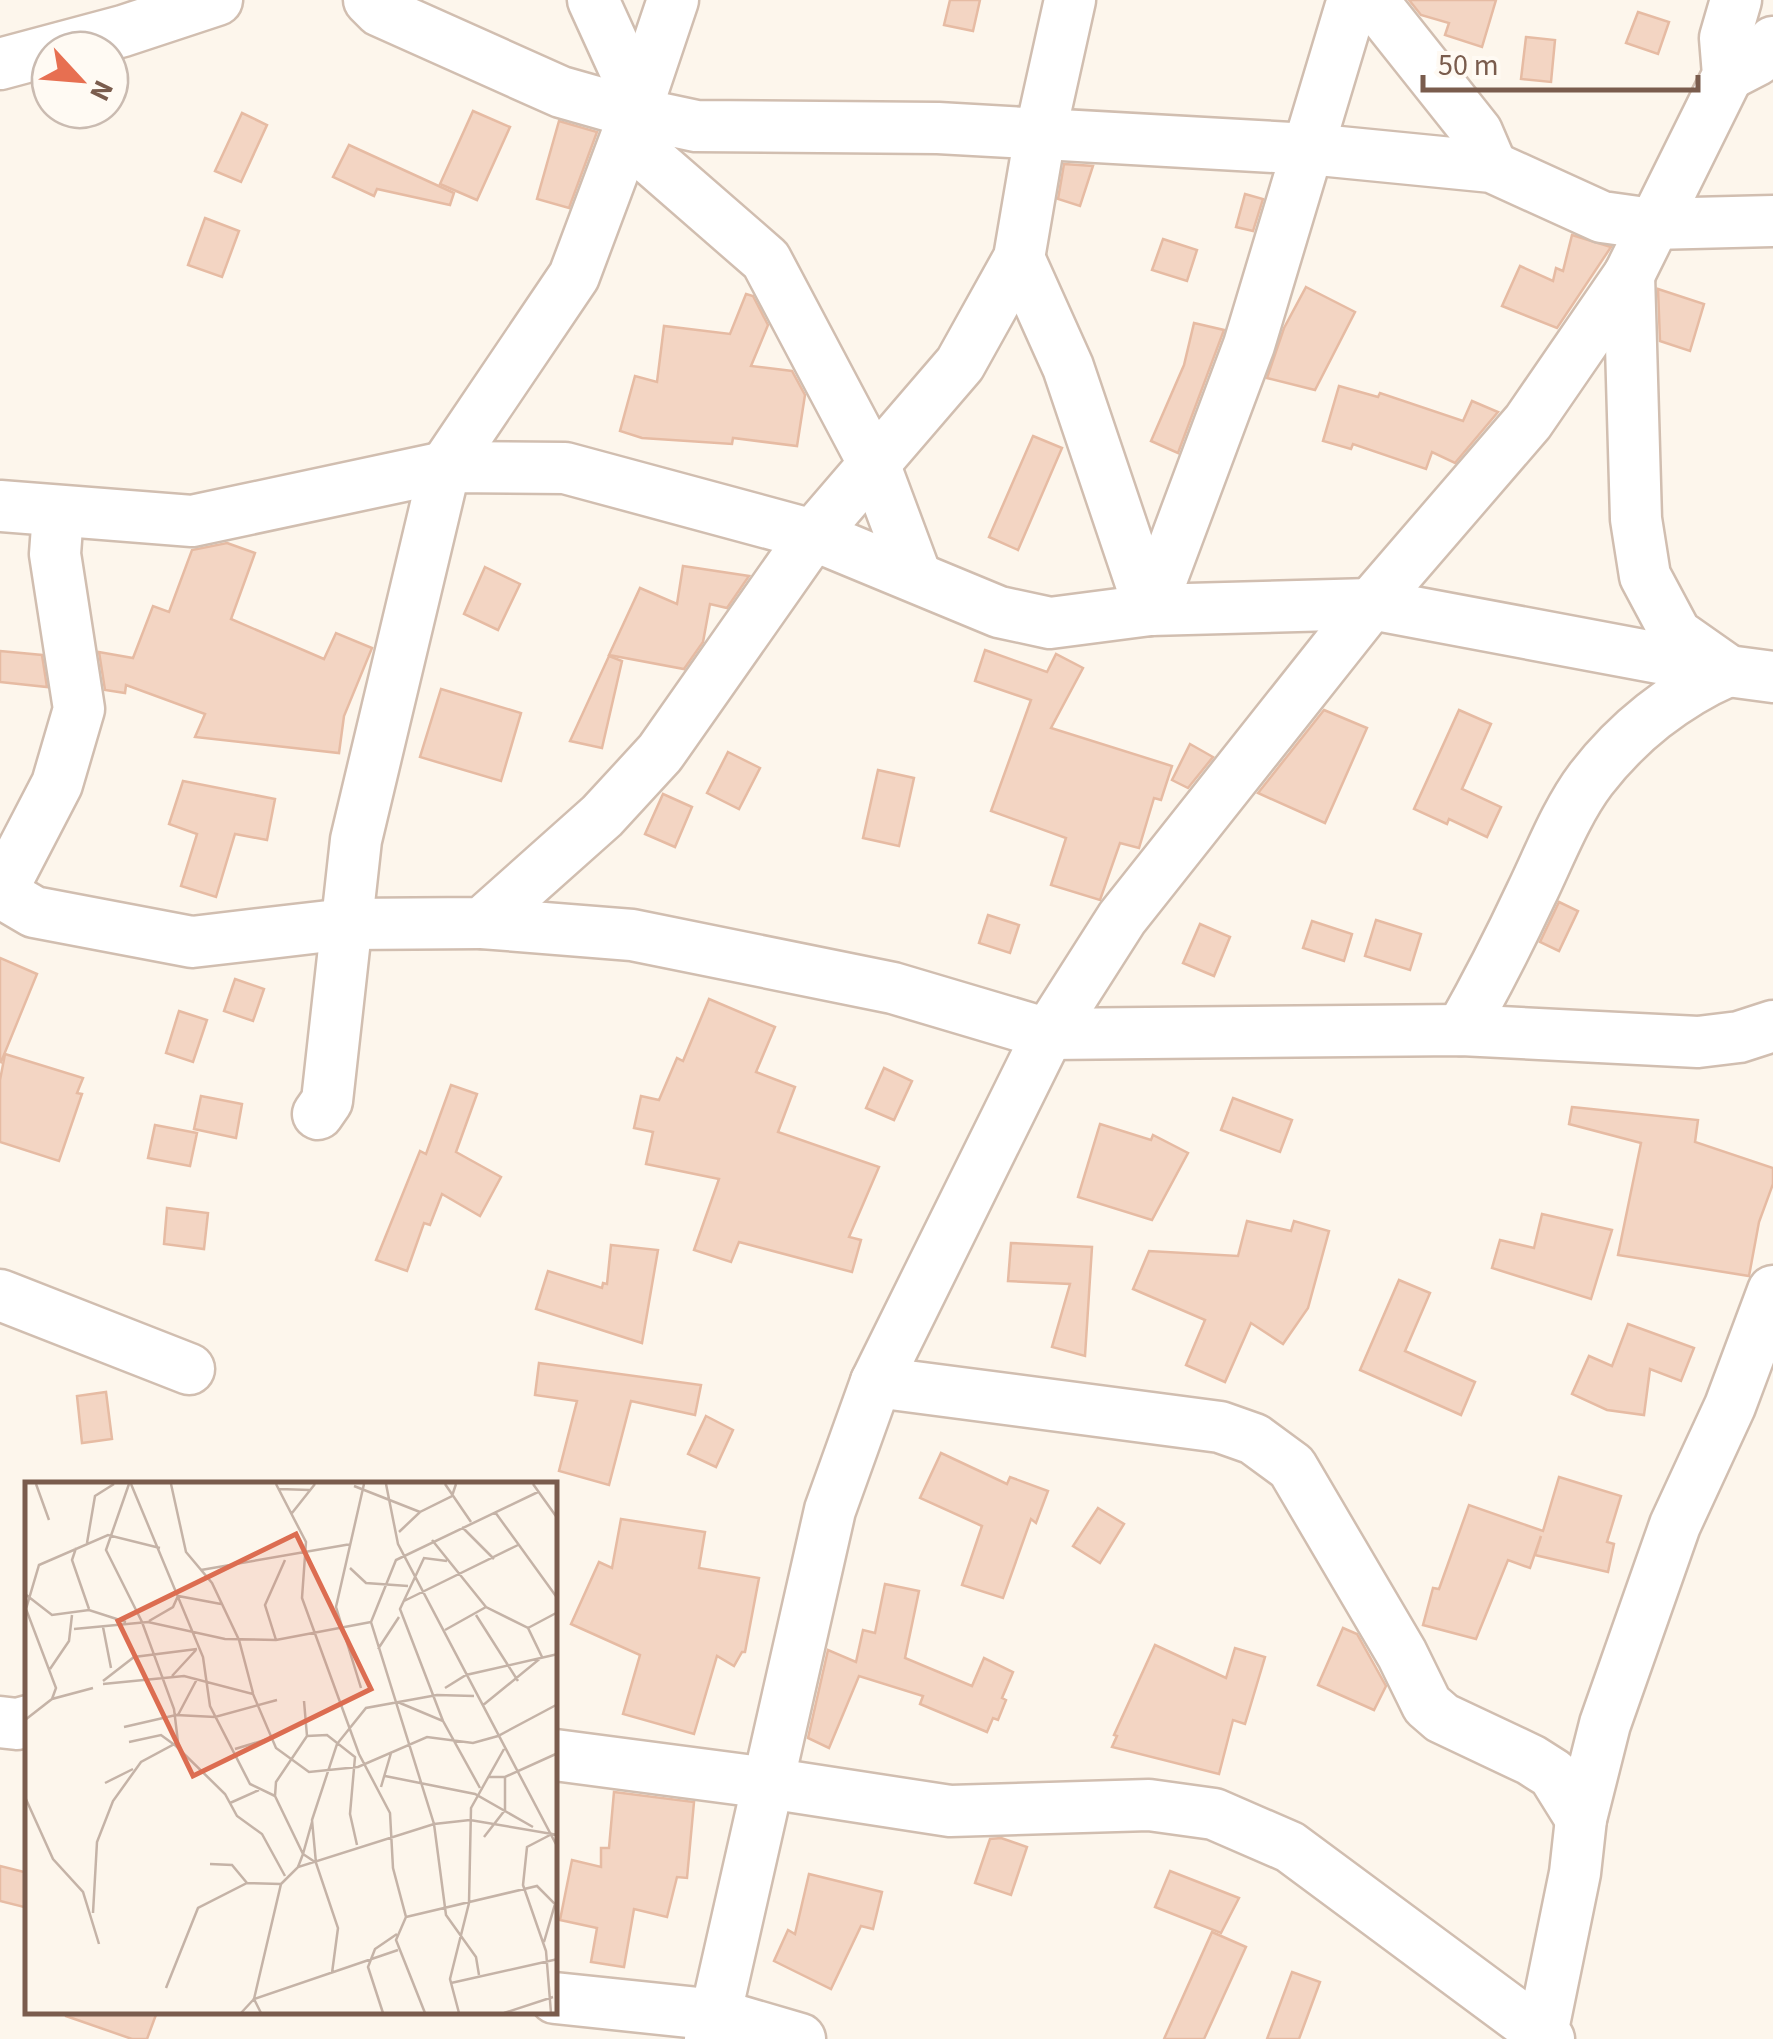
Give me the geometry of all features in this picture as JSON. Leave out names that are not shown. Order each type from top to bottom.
[{"type":"street","points":[[0,64],[123,31],[217,0]]},
{"type":"street","points":[[369,0],[380,11],[561,92],[634,117],[696,126],[938,128],[1309,150],[1492,166],[1602,217],[1652,224],[1773,221]]},
{"type":"street","points":[[593,0],[634,117],[766,260],[875,466],[916,576]]},
{"type":"street","points":[[318,1114],[328,1102],[356,840],[446,467],[574,276],[634,117],[672,0]]},
{"type":"street","points":[[482,923],[602,816],[660,753],[813,535],[960,364],[1019,258],[1040,135],[1070,0]]},
{"type":"street","points":[[1150,610],[1249,345],[1350,9],[1357,0]]},
{"type":"street","points":[[1372,0],[1477,132],[1492,166]]},
{"type":"street","points":[[714,2027],[830,1510],[876,1382],[1048,1034],[1122,918],[1371,604],[1528,422],[1628,275],[1728,75],[1724,38],[1736,0]]},
{"type":"street","points":[[1728,75],[1757,60],[1773,42]]},
{"type":"street","points":[[1019,258],[1068,368],[1150,610]]},
{"type":"street","points":[[1628,275],[1636,519],[1645,576],[1676,634],[1750,674]]},
{"type":"street","points":[[0,506],[192,522],[446,467],[566,468],[813,535],[999,612],[1050,623],[1150,610],[1371,604],[1750,674]]},
{"type":"street","points":[[58,513],[55,554],[79,709],[58,784],[0,892],[34,912],[192,942],[346,924],[482,923],[632,935],[893,988],[1048,1034],[1460,1030],[1698,1042],[1739,1037],[1773,1026]]},
{"type":"street","points":[[1460,1030],[1499,963],[1590,780],[1641,726],[1692,686],[1750,674]]},
{"type":"street","points":[[558,1755],[950,1812],[1149,1805],[1214,1814],[1290,1847],[1544,2037],[1575,1873],[1581,1819],[1605,1724],[1675,1526],[1730,1406],[1773,1291]]},
{"type":"street","points":[[0,1295],[190,1369]]},
{"type":"street","points":[[876,1382],[1220,1427],[1254,1440],[1292,1467],[1402,1654],[1426,1705],[1442,1718],[1553,1774],[1581,1819]]},
{"type":"street","points":[[0,1722],[25,1722]]},
{"type":"street","points":[[558,1999],[800,2039]]},
{"type":"building","points":[[950,0],[980,0],[973,31],[944,25]]},
{"type":"building","points":[[1409,0],[1496,0],[1482,47],[1445,35],[1449,23],[1421,15]]},
{"type":"building","points":[[1638,12],[1669,22],[1658,54],[1626,43]]},
{"type":"building","points":[[1526,37],[1555,40],[1551,82],[1521,79]]},
{"type":"building","points":[[473,111],[510,127],[477,200],[440,184]]},
{"type":"building","points":[[242,113],[267,125],[241,182],[215,171]]},
{"type":"building","points":[[559,121],[597,132],[569,208],[537,199]]},
{"type":"building","points":[[349,145],[454,193],[450,205],[377,189],[374,196],[333,177]]},
{"type":"building","points":[[1064,164],[1093,166],[1080,206],[1058,199]]},
{"type":"building","points":[[1245,194],[1263,199],[1253,231],[1236,227]]},
{"type":"building","points":[[205,218],[239,231],[222,277],[188,265]]},
{"type":"building","points":[[1572,235],[1611,247],[1557,328],[1502,306],[1520,266],[1553,281],[1556,268],[1563,271]]},
{"type":"building","points":[[1163,239],[1197,250],[1187,281],[1152,270]]},
{"type":"building","points":[[1306,287],[1355,312],[1315,390],[1267,378],[1284,328]]},
{"type":"building","points":[[1658,289],[1704,304],[1690,351],[1660,341]]},
{"type":"building","points":[[746,294],[753,296],[768,325],[751,366],[792,371],[805,395],[797,446],[733,438],[732,444],[642,438],[620,431],[635,376],[657,382],[664,326],[730,334]]},
{"type":"building","points":[[1194,323],[1224,330],[1178,453],[1151,441],[1184,365]]},
{"type":"building","points":[[1339,386],[1378,397],[1380,393],[1463,421],[1472,401],[1498,412],[1455,463],[1432,452],[1426,469],[1353,444],[1351,449],[1323,441]]},
{"type":"building","points":[[1033,436],[1062,448],[1018,550],[989,537]]},
{"type":"building","points":[[227,543],[255,553],[231,619],[324,659],[336,633],[372,648],[344,716],[339,753],[195,737],[205,714],[126,685],[125,693],[105,690],[99,652],[133,658],[153,606],[169,612],[192,550]]},
{"type":"building","points":[[683,566],[749,576],[727,608],[710,604],[703,642],[684,669],[609,655],[640,588],[677,604]]},
{"type":"building","points":[[485,567],[520,584],[498,630],[464,614]]},
{"type":"building","points":[[985,650],[1047,672],[1056,654],[1083,668],[1051,728],[1172,766],[1161,800],[1154,798],[1139,848],[1120,843],[1100,900],[1051,885],[1066,838],[991,811],[1031,700],[975,681]]},
{"type":"building","points":[[0,651],[42,655],[47,687],[0,682]]},
{"type":"building","points":[[609,656],[622,661],[602,748],[570,741]]},
{"type":"building","points":[[441,689],[521,713],[501,781],[420,757]]},
{"type":"building","points":[[1324,710],[1367,728],[1325,823],[1258,793]]},
{"type":"building","points":[[1459,710],[1491,724],[1462,789],[1501,807],[1487,837],[1449,819],[1447,824],[1414,809]]},
{"type":"building","points":[[1190,744],[1213,757],[1188,788],[1172,780]]},
{"type":"building","points":[[728,752],[760,768],[739,809],[707,793]]},
{"type":"building","points":[[878,770],[914,778],[899,846],[863,838]]},
{"type":"building","points":[[183,781],[275,799],[267,840],[235,834],[216,897],[181,886],[197,834],[169,824]]},
{"type":"building","points":[[663,794],[692,807],[675,847],[645,834]]},
{"type":"building","points":[[1559,902],[1578,911],[1559,951],[1540,942]]},
{"type":"building","points":[[988,915],[1019,925],[1010,953],[979,943]]},
{"type":"building","points":[[1376,920],[1421,934],[1410,970],[1365,956]]},
{"type":"building","points":[[1312,921],[1352,934],[1344,961],[1303,948]]},
{"type":"building","points":[[1200,924],[1230,937],[1214,976],[1183,963]]},
{"type":"building","points":[[0,958],[37,974],[1,1062],[0,1061]]},
{"type":"building","points":[[235,979],[264,989],[253,1021],[224,1011]]},
{"type":"building","points":[[709,999],[775,1027],[756,1072],[795,1087],[778,1132],[879,1167],[849,1237],[861,1240],[852,1272],[739,1242],[731,1262],[694,1250],[719,1179],[646,1164],[653,1132],[634,1128],[641,1096],[659,1100],[677,1058],[683,1061]]},
{"type":"building","points":[[179,1011],[207,1020],[193,1062],[166,1053]]},
{"type":"building","points":[[5,1054],[83,1078],[77,1093],[82,1094],[59,1161],[0,1142],[0,1080]]},
{"type":"building","points":[[884,1068],[912,1081],[894,1120],[866,1108]]},
{"type":"building","points":[[451,1085],[477,1094],[456,1152],[501,1177],[480,1216],[442,1194],[430,1225],[424,1223],[407,1271],[376,1260],[420,1151],[426,1154]]},
{"type":"building","points":[[201,1096],[242,1104],[236,1138],[194,1129]]},
{"type":"building","points":[[1233,1098],[1292,1120],[1280,1152],[1221,1130]]},
{"type":"building","points":[[1572,1107],[1698,1120],[1695,1142],[1773,1168],[1773,1184],[1759,1222],[1749,1276],[1618,1255],[1641,1143],[1569,1124]]},
{"type":"building","points":[[1100,1124],[1151,1140],[1153,1135],[1188,1153],[1152,1220],[1078,1197]]},
{"type":"building","points":[[155,1125],[197,1133],[190,1166],[148,1158]]},
{"type":"building","points":[[167,1208],[208,1213],[204,1249],[164,1244]]},
{"type":"building","points":[[1542,1214],[1612,1230],[1591,1299],[1492,1268],[1500,1240],[1534,1248]]},
{"type":"building","points":[[1247,1221],[1291,1231],[1294,1221],[1329,1231],[1308,1308],[1283,1344],[1251,1323],[1225,1382],[1186,1365],[1205,1320],[1133,1289],[1149,1251],[1238,1256]]},
{"type":"building","points":[[1011,1243],[1092,1247],[1085,1356],[1052,1347],[1070,1284],[1008,1281]]},
{"type":"building","points":[[611,1245],[658,1250],[642,1343],[536,1309],[548,1271],[602,1288],[603,1283],[607,1284]]},
{"type":"building","points":[[1399,1280],[1430,1293],[1405,1351],[1475,1382],[1461,1415],[1360,1370]]},
{"type":"building","points":[[1628,1324],[1694,1348],[1681,1381],[1650,1369],[1644,1415],[1607,1410],[1572,1394],[1589,1356],[1612,1366]]},
{"type":"building","points":[[539,1363],[701,1385],[695,1415],[631,1401],[609,1485],[559,1471],[577,1401],[535,1395]]},
{"type":"building","points":[[106,1392],[112,1439],[82,1443],[77,1396]]},
{"type":"building","points":[[706,1416],[733,1430],[716,1467],[688,1454]]},
{"type":"building","points":[[941,1453],[1007,1484],[1010,1477],[1048,1491],[1036,1523],[1031,1519],[1003,1598],[962,1585],[982,1526],[920,1498]]},
{"type":"building","points":[[1559,1477],[1621,1496],[1607,1542],[1614,1544],[1608,1572],[1535,1555],[1541,1536],[1530,1568],[1508,1560],[1476,1639],[1423,1625],[1433,1588],[1439,1589],[1469,1505],[1543,1531]]},
{"type":"building","points":[[1098,1508],[1124,1524],[1100,1563],[1073,1546]]},
{"type":"building","points":[[621,1519],[705,1532],[699,1568],[759,1578],[745,1652],[734,1666],[717,1656],[694,1734],[623,1714],[640,1655],[571,1624],[599,1562],[612,1568]]},
{"type":"building","points":[[885,1584],[919,1591],[905,1658],[972,1686],[984,1658],[1013,1672],[998,1720],[993,1718],[987,1732],[920,1704],[923,1696],[859,1676],[829,1748],[808,1738],[828,1650],[856,1662],[863,1630],[875,1633]]},
{"type":"building","points":[[1343,1628],[1357,1634],[1386,1686],[1374,1710],[1318,1685]]},
{"type":"building","points":[[1155,1645],[1226,1678],[1235,1648],[1265,1657],[1245,1724],[1233,1720],[1219,1774],[1112,1747]]},
{"type":"building","points":[[614,1792],[694,1802],[687,1878],[677,1877],[667,1917],[634,1909],[624,1967],[591,1962],[597,1928],[560,1920],[572,1860],[601,1867],[601,1848],[609,1848]]},
{"type":"building","points":[[1001,1838],[1027,1847],[1011,1895],[975,1883],[990,1839]]},
{"type":"building","points":[[0,1866],[25,1872],[25,1907],[0,1901]]},
{"type":"building","points":[[1170,1871],[1239,1898],[1221,1933],[1155,1907]]},
{"type":"building","points":[[809,1874],[882,1892],[873,1929],[861,1926],[831,1989],[774,1961],[788,1930],[795,1934]]},
{"type":"building","points":[[1212,1932],[1246,1947],[1204,2039],[1164,2039]]},
{"type":"building","points":[[1292,1972],[1320,1982],[1299,2039],[1267,2039]]},
{"type":"building","points":[[156,2014],[147,2039],[132,2039],[66,2016]]}]
